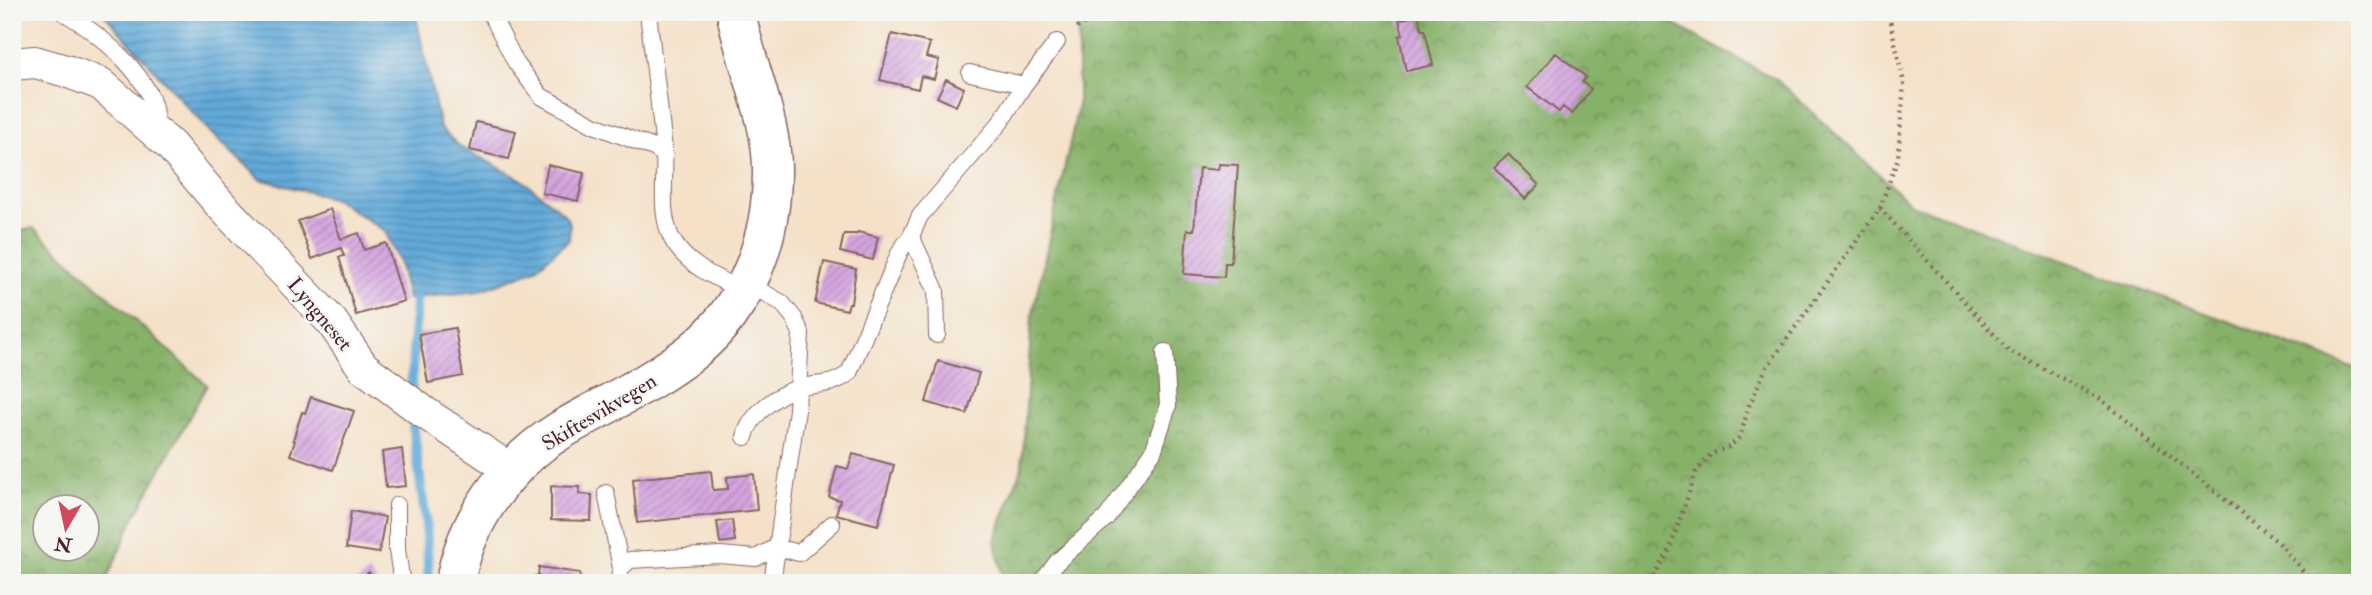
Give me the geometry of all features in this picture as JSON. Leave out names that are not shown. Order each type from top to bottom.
[{"type":"main road","name":"Skiftesvikvegen","points":[[455,583],[468,537],[486,503],[512,470],[558,432],[666,371],[695,349],[721,323],[745,287],[764,242],[771,206],[772,169],[768,132],[740,38],[736,12]]},
{"type":"street","name":"Lyngneset","points":[[12,64],[35,62],[101,84],[171,146],[219,203],[332,322],[363,367],[425,413],[512,470]]},
{"type":"lane","points":[[64,12],[93,32],[138,76],[155,105],[156,119],[153,129]]},
{"type":"lane","points":[[490,12],[516,63],[541,96],[594,125],[654,148],[664,155]]},
{"type":"lane","points":[[648,12],[664,155],[665,217],[671,238],[684,255],[700,269],[782,303],[802,333],[790,462],[772,583]]},
{"type":"lane","points":[[745,437],[747,426],[755,414],[776,399],[798,387],[833,384],[849,373],[900,251],[911,236],[920,216],[1000,124],[1024,85],[1057,43]]},
{"type":"lane","points":[[970,73],[1024,85]]},
{"type":"lane","points":[[911,236],[936,290],[937,335]]},
{"type":"lane","points":[[1041,583],[1057,562],[1106,517],[1153,452],[1168,406],[1165,352]]},
{"type":"lane","points":[[606,493],[619,575]]},
{"type":"lane","points":[[397,505],[397,550],[402,583]]},
{"type":"lane","points":[[776,547],[799,553],[832,524]]},
{"type":"lane","points":[[619,575],[630,560],[720,555],[756,558],[776,547]]},
{"type":"path","points":[[1651,583],[1670,550],[1696,472],[1711,454],[1729,447],[1740,437],[1749,406],[1765,370],[1880,208],[1898,158],[1905,83],[1887,13]]},
{"type":"path","points":[[1880,208],[2008,350],[2099,398],[2280,544],[2313,583]]},
{"type":"green space","points":[[1078,12],[1651,12],[1777,80],[1911,204],[2360,370],[2360,583],[1004,583],[995,541],[1022,466],[1032,317],[1078,106]]},
{"type":"green space","points":[[33,228],[207,385],[134,518],[105,583],[12,583],[12,233]]},
{"type":"water","points":[[102,12],[415,12],[440,128],[460,147],[521,179],[563,213],[570,223],[569,240],[534,270],[479,291],[408,299],[399,261],[385,231],[335,199],[260,179],[211,133]]},
{"type":"building","points":[[1418,15],[1422,30],[1425,30],[1433,65],[1406,71],[1399,36],[1403,35],[1399,20]]},
{"type":"building","points":[[892,34],[930,43],[926,57],[939,60],[934,79],[921,76],[918,89],[880,80]]},
{"type":"building","points":[[1556,53],[1586,77],[1582,82],[1591,89],[1572,114],[1563,107],[1559,112],[1527,87]]},
{"type":"building","points":[[946,79],[964,88],[956,106],[937,97]]},
{"type":"building","points":[[476,122],[516,131],[509,159],[470,150]]},
{"type":"building","points":[[1508,154],[1539,185],[1525,199],[1494,167]]},
{"type":"building","points":[[1219,164],[1238,165],[1231,263],[1225,263],[1224,277],[1184,274],[1187,230],[1194,230],[1199,168],[1218,170]]},
{"type":"building","points":[[548,165],[584,173],[578,201],[542,193]]},
{"type":"building","points":[[330,209],[341,239],[359,233],[364,250],[386,243],[404,301],[356,315],[339,257],[344,256],[341,248],[312,259],[298,221]]},
{"type":"building","points":[[858,232],[878,237],[873,260],[840,252],[844,234]]},
{"type":"building","points":[[824,262],[856,269],[851,303],[847,310],[815,303]]},
{"type":"building","points":[[455,328],[463,376],[428,383],[419,334]]},
{"type":"building","points":[[938,361],[979,373],[967,414],[926,402]]},
{"type":"building","points":[[311,397],[354,411],[333,470],[290,455],[302,412],[305,413]]},
{"type":"building","points":[[402,449],[406,486],[386,488],[382,452]]},
{"type":"building","points":[[853,454],[894,465],[878,525],[836,514],[840,500],[829,497],[837,466],[848,469]]},
{"type":"building","points":[[711,471],[713,490],[728,489],[727,477],[754,474],[757,510],[637,523],[633,479]]},
{"type":"building","points":[[551,486],[580,487],[579,494],[592,495],[591,521],[551,520]]},
{"type":"building","points":[[351,511],[385,517],[379,553],[346,548]]},
{"type":"building","points":[[732,520],[735,541],[720,543],[717,522]]},
{"type":"building","points":[[539,567],[580,573],[579,583],[533,583],[534,576],[538,576]]},
{"type":"building","points":[[369,572],[377,583],[354,583]]},
{"type":"waterway","points":[[411,394],[416,299]]},
{"type":"waterway","points":[[411,410],[426,524],[429,583]]}]
